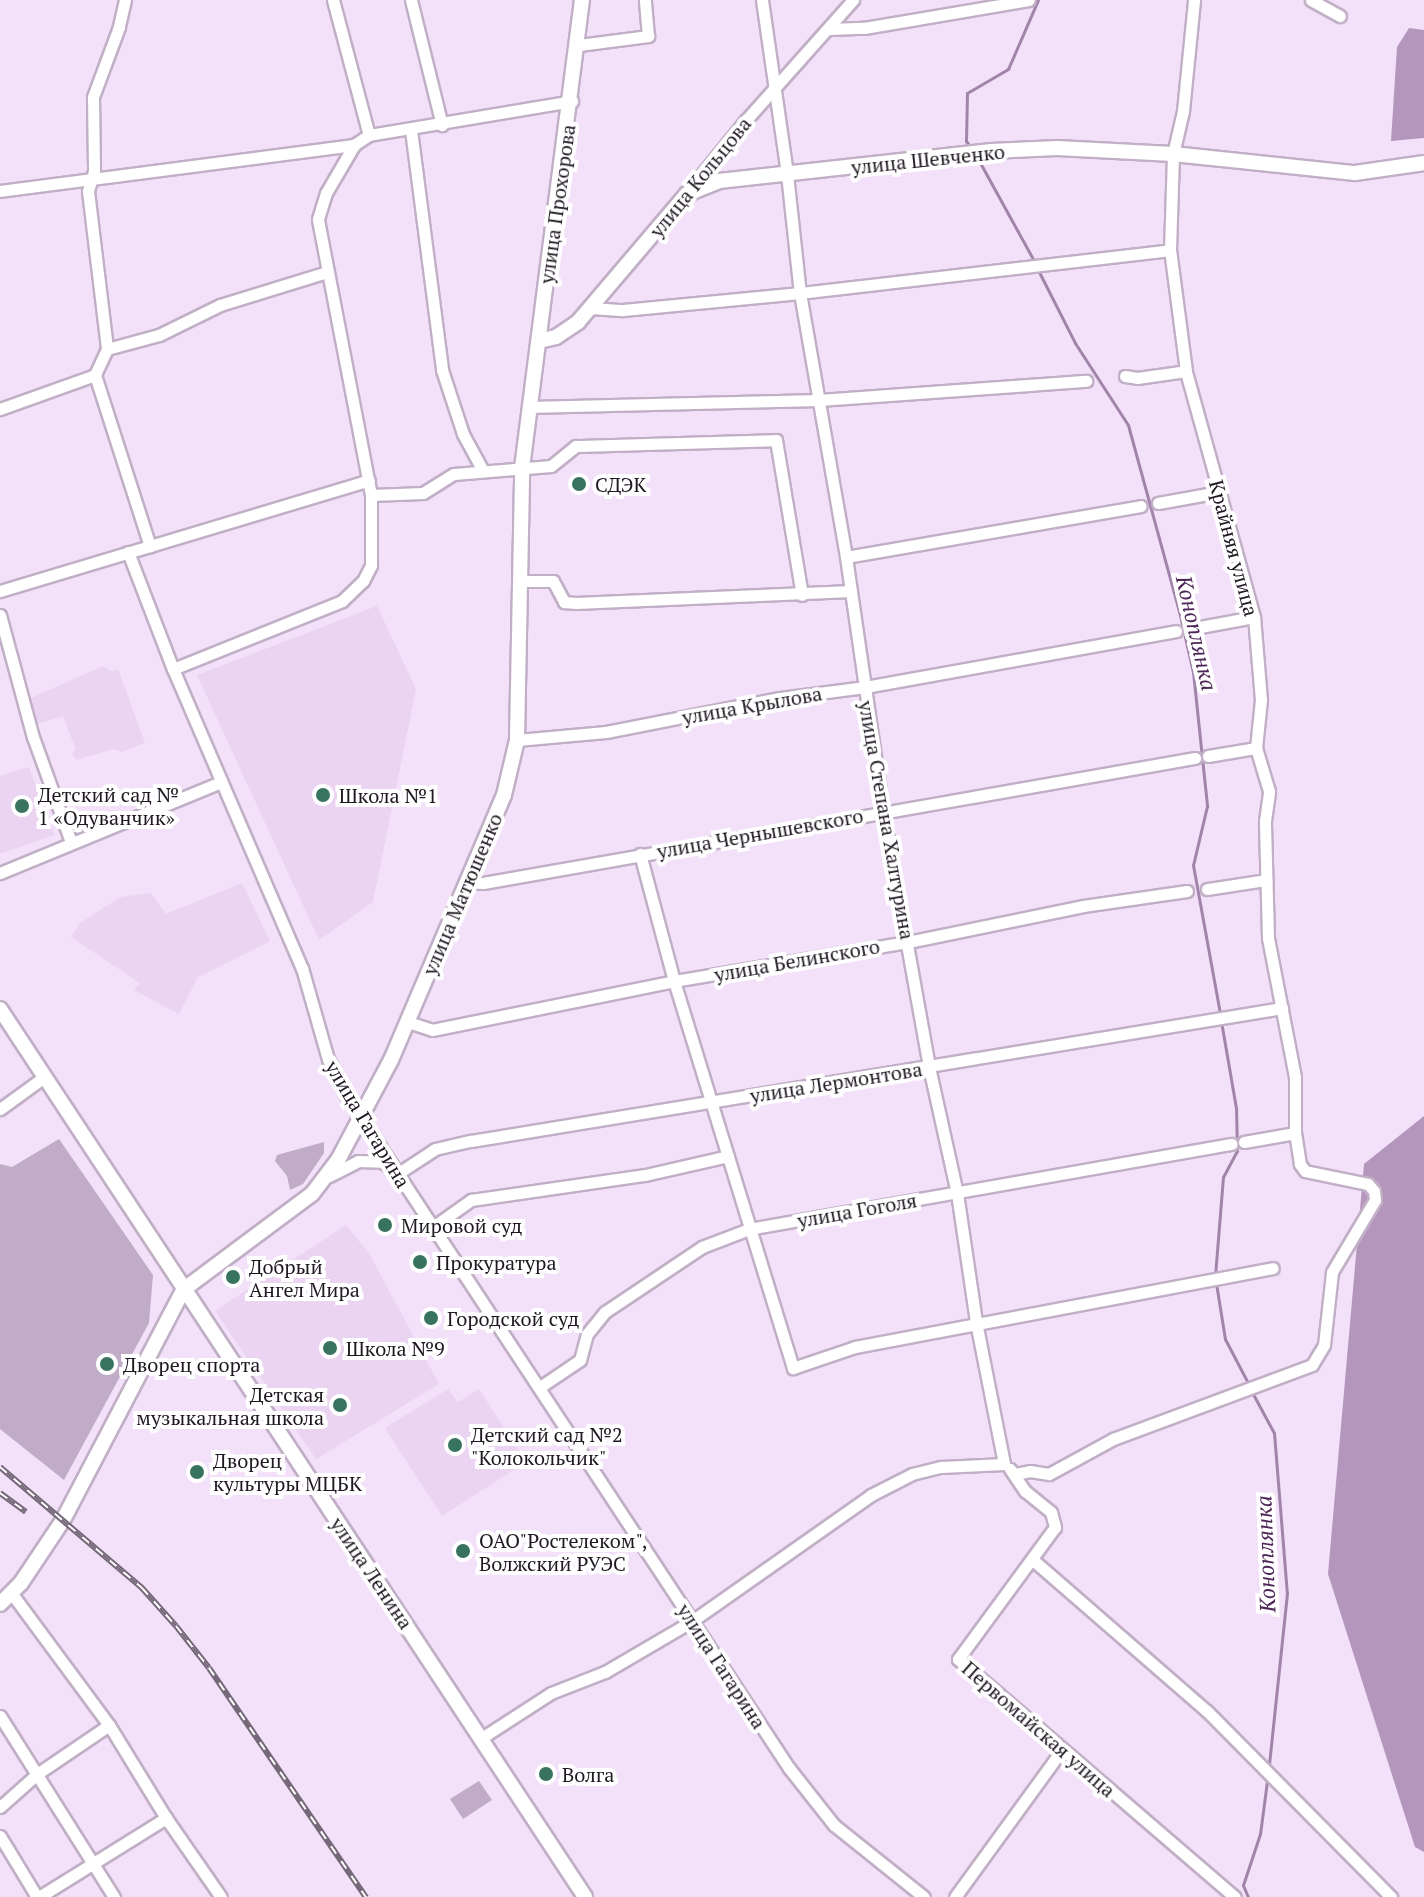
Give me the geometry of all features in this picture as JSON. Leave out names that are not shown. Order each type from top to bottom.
[{"type":"main road","name":"улица Прохорова","points":[[528,407],[572,101],[582,0]]},
{"type":"main road","name":"улица Шевченко","points":[[687,194],[719,181],[991,151],[1057,148],[1173,154],[1355,173],[1424,163]]},
{"type":"main road","name":"улица Кольцова","points":[[539,341],[567,331],[591,308],[687,194]]},
{"type":"main road","name":"улица Матюшенко","points":[[183,1290],[298,1205],[328,1176],[362,1118],[408,1022],[504,795],[517,740],[522,468],[528,407]]},
{"type":"main road","name":"улица Ленина","points":[[0,1009],[183,1290],[483,1737],[585,1897]]},
{"type":"main road","points":[[6,1599],[63,1520],[183,1290]]},
{"type":"street","points":[[125,0],[119,27],[95,88],[92,182],[88,191],[107,349],[95,375],[150,546]]},
{"type":"street","points":[[333,0],[369,135]]},
{"type":"street","points":[[411,0],[442,125]]},
{"type":"street","points":[[579,45],[648,36],[645,0]]},
{"type":"street","name":"улица Степана Халтурина","points":[[762,0],[787,174],[800,293],[846,557],[883,811],[929,1067],[957,1193],[976,1322],[1004,1464]]},
{"type":"street","name":"улица Кольцова","points":[[687,194],[829,29],[842,6],[853,0]]},
{"type":"street","points":[[829,29],[864,28],[1029,0]]},
{"type":"street","name":"Крайняя улица","points":[[1015,1474],[1030,1471],[1049,1474],[1113,1439],[1312,1365],[1324,1345],[1332,1272],[1368,1216],[1374,1191],[1368,1184],[1305,1171],[1300,1164],[1295,1133],[1296,1091],[1268,938],[1265,821],[1269,791],[1256,748],[1261,700],[1254,617],[1186,371],[1170,250],[1173,154],[1183,111],[1194,0]]},
{"type":"street","points":[[1311,0],[1340,16]]},
{"type":"street","points":[[0,191],[92,182],[354,145],[369,135],[572,101]]},
{"type":"street","points":[[411,130],[442,370],[463,434],[483,471]]},
{"type":"street","points":[[173,669],[350,595],[363,581],[371,565],[369,480],[318,219],[354,145]]},
{"type":"street","points":[[591,308],[623,310],[800,293],[1170,250]]},
{"type":"street","points":[[107,349],[159,335],[220,305],[327,272]]},
{"type":"street","points":[[1125,376],[1186,371]]},
{"type":"street","points":[[0,409],[95,375]]},
{"type":"street","points":[[528,407],[819,400],[1086,381]]},
{"type":"street","points":[[371,495],[423,493],[443,478],[483,471],[551,466],[576,446],[776,440],[802,595]]},
{"type":"street","points":[[0,591],[369,480]]},
{"type":"street","points":[[1158,503],[1219,492]]},
{"type":"street","points":[[846,557],[1141,506]]},
{"type":"street","name":"улица Гагарина","points":[[128,552],[173,669],[302,968],[334,1075],[816,1805],[834,1825],[924,1897]]},
{"type":"street","points":[[519,581],[553,581],[564,602],[576,603],[851,591]]},
{"type":"street","points":[[0,615],[33,737],[71,842]]},
{"type":"street","name":"улица Крылова","points":[[517,740],[606,732],[780,698],[865,687],[1254,617]]},
{"type":"street","name":"улица Чернышевского","points":[[467,882],[483,883],[1256,748]]},
{"type":"street","points":[[0,873],[221,782]]},
{"type":"street","points":[[640,854],[674,981],[793,1368],[855,1347],[1273,1268]]},
{"type":"street","points":[[1207,889],[1266,880]]},
{"type":"street","name":"улица Белинского","points":[[408,1022],[432,1030],[674,981],[908,942],[1083,906],[1187,891]]},
{"type":"street","name":"улица Лермонтова","points":[[395,1171],[435,1149],[1282,1008]]},
{"type":"street","points":[[0,1109],[44,1077]]},
{"type":"street","name":"улица Гоголя","points":[[540,1387],[580,1360],[587,1334],[605,1312],[702,1247],[749,1229],[1295,1133]]},
{"type":"street","points":[[433,1227],[471,1200],[645,1175],[728,1156]]},
{"type":"street","points":[[328,1176],[358,1161],[382,1162],[395,1171]]},
{"type":"street","points":[[483,1737],[551,1693],[605,1672],[692,1621],[871,1495],[912,1474],[941,1467],[1004,1464]]},
{"type":"street","name":"Первомайская улица","points":[[1004,1464],[1015,1474],[1025,1491],[1051,1512],[1055,1527],[958,1659],[1061,1751],[1235,1897]]},
{"type":"street","points":[[1033,1560],[1207,1711],[1391,1897]]},
{"type":"street","points":[[6,1599],[109,1725],[166,1818],[221,1897]]},
{"type":"street","points":[[0,1716],[114,1897]]},
{"type":"street","points":[[0,1807],[37,1774],[109,1725]]},
{"type":"street","points":[[955,1897],[1061,1751]]},
{"type":"street","points":[[0,1836],[38,1897],[166,1818]]},
{"type":"shaded area","points":[[1409,28],[1424,30],[1424,138],[1391,141],[1397,47]]},
{"type":"shaded area","name":"Школа №1","points":[[377,606],[416,689],[373,902],[319,940],[197,675]]},
{"type":"shaded area","points":[[103,666],[112,671],[118,669],[145,743],[122,752],[114,749],[76,760],[72,753],[76,750],[63,716],[37,724],[29,699]]},
{"type":"shaded area","name":"Детский сад № 1 «Одуванчик»","points":[[29,767],[54,835],[0,854],[0,776]]},
{"type":"shaded area","points":[[242,883],[270,941],[198,977],[179,1014],[134,990],[140,983],[71,937],[80,923],[121,897],[151,893],[166,914]]},
{"type":"shaded area","points":[[1424,1116],[1424,1852],[1415,1847],[1328,1574],[1364,1164]]},
{"type":"shaded area","points":[[59,1139],[153,1275],[149,1323],[64,1480],[0,1429],[0,1164],[12,1167]]},
{"type":"shaded area","points":[[324,1142],[324,1153],[303,1184],[290,1190],[287,1176],[275,1161],[277,1155]]},
{"type":"shaded area","name":"Школа №9","points":[[346,1225],[370,1255],[439,1384],[316,1459],[215,1311]]},
{"type":"shaded area","name":"Детский сад №2 \"Колокольчик\"","points":[[448,1389],[458,1402],[479,1389],[526,1462],[442,1516],[385,1428]]},
{"type":"shaded area","points":[[479,1781],[492,1800],[463,1819],[450,1799]]},
{"type":"waterway","name":"Коноплянка","points":[[972,149],[966,141],[967,93],[1008,69],[1038,0]]},
{"type":"waterway","name":"Коноплянка","points":[[978,159],[1034,261]]},
{"type":"waterway","name":"Коноплянка","points":[[1037,268],[1075,343],[1128,425],[1179,611],[1193,672],[1207,806],[1193,865],[1220,1014]]},
{"type":"waterway","name":"Коноплянка","points":[[1215,1276],[1223,1177],[1237,1151],[1236,1108],[1221,1021]]},
{"type":"waterway","name":"Коноплянка","points":[[1216,1283],[1225,1339],[1247,1381]]},
{"type":"waterway","name":"Коноплянка","points":[[1253,1394],[1274,1433],[1287,1593],[1269,1764]]},
{"type":"waterway","name":"Коноплянка","points":[[1248,1897],[1243,1885],[1260,1834],[1267,1781]]},
{"type":"railway","points":[[0,1467],[142,1588],[176,1626],[209,1668],[366,1897]]},
{"type":"railway","points":[[0,1493],[26,1512]]},
{"type":"place","name":"СДЭК","points":[[579,484]]},
{"type":"place","name":"Школа №1","points":[[323,795]]},
{"type":"place","name":"Детский сад № 1 «Одуванчик»","points":[[22,806]]},
{"type":"place","name":"Мировой суд","points":[[385,1225]]},
{"type":"place","name":"Прокуратура","points":[[420,1262]]},
{"type":"place","name":"Добрый Ангел Мира","points":[[233,1277]]},
{"type":"place","name":"Городской суд","points":[[431,1318]]},
{"type":"place","name":"Школа №9","points":[[330,1348]]},
{"type":"place","name":"Дворец спорта","points":[[107,1364]]},
{"type":"place","name":"Детская музыкальная школа","points":[[340,1405]]},
{"type":"place","name":"Детский сад №2 \"Колокольчик\"","points":[[455,1445]]},
{"type":"place","name":"Дворец культуры МЦБК","points":[[197,1472]]},
{"type":"place","name":"ОАО\"Ростелеком\", Волжский РУЭС","points":[[463,1551]]},
{"type":"place","name":"Волга","points":[[546,1774]]}]
